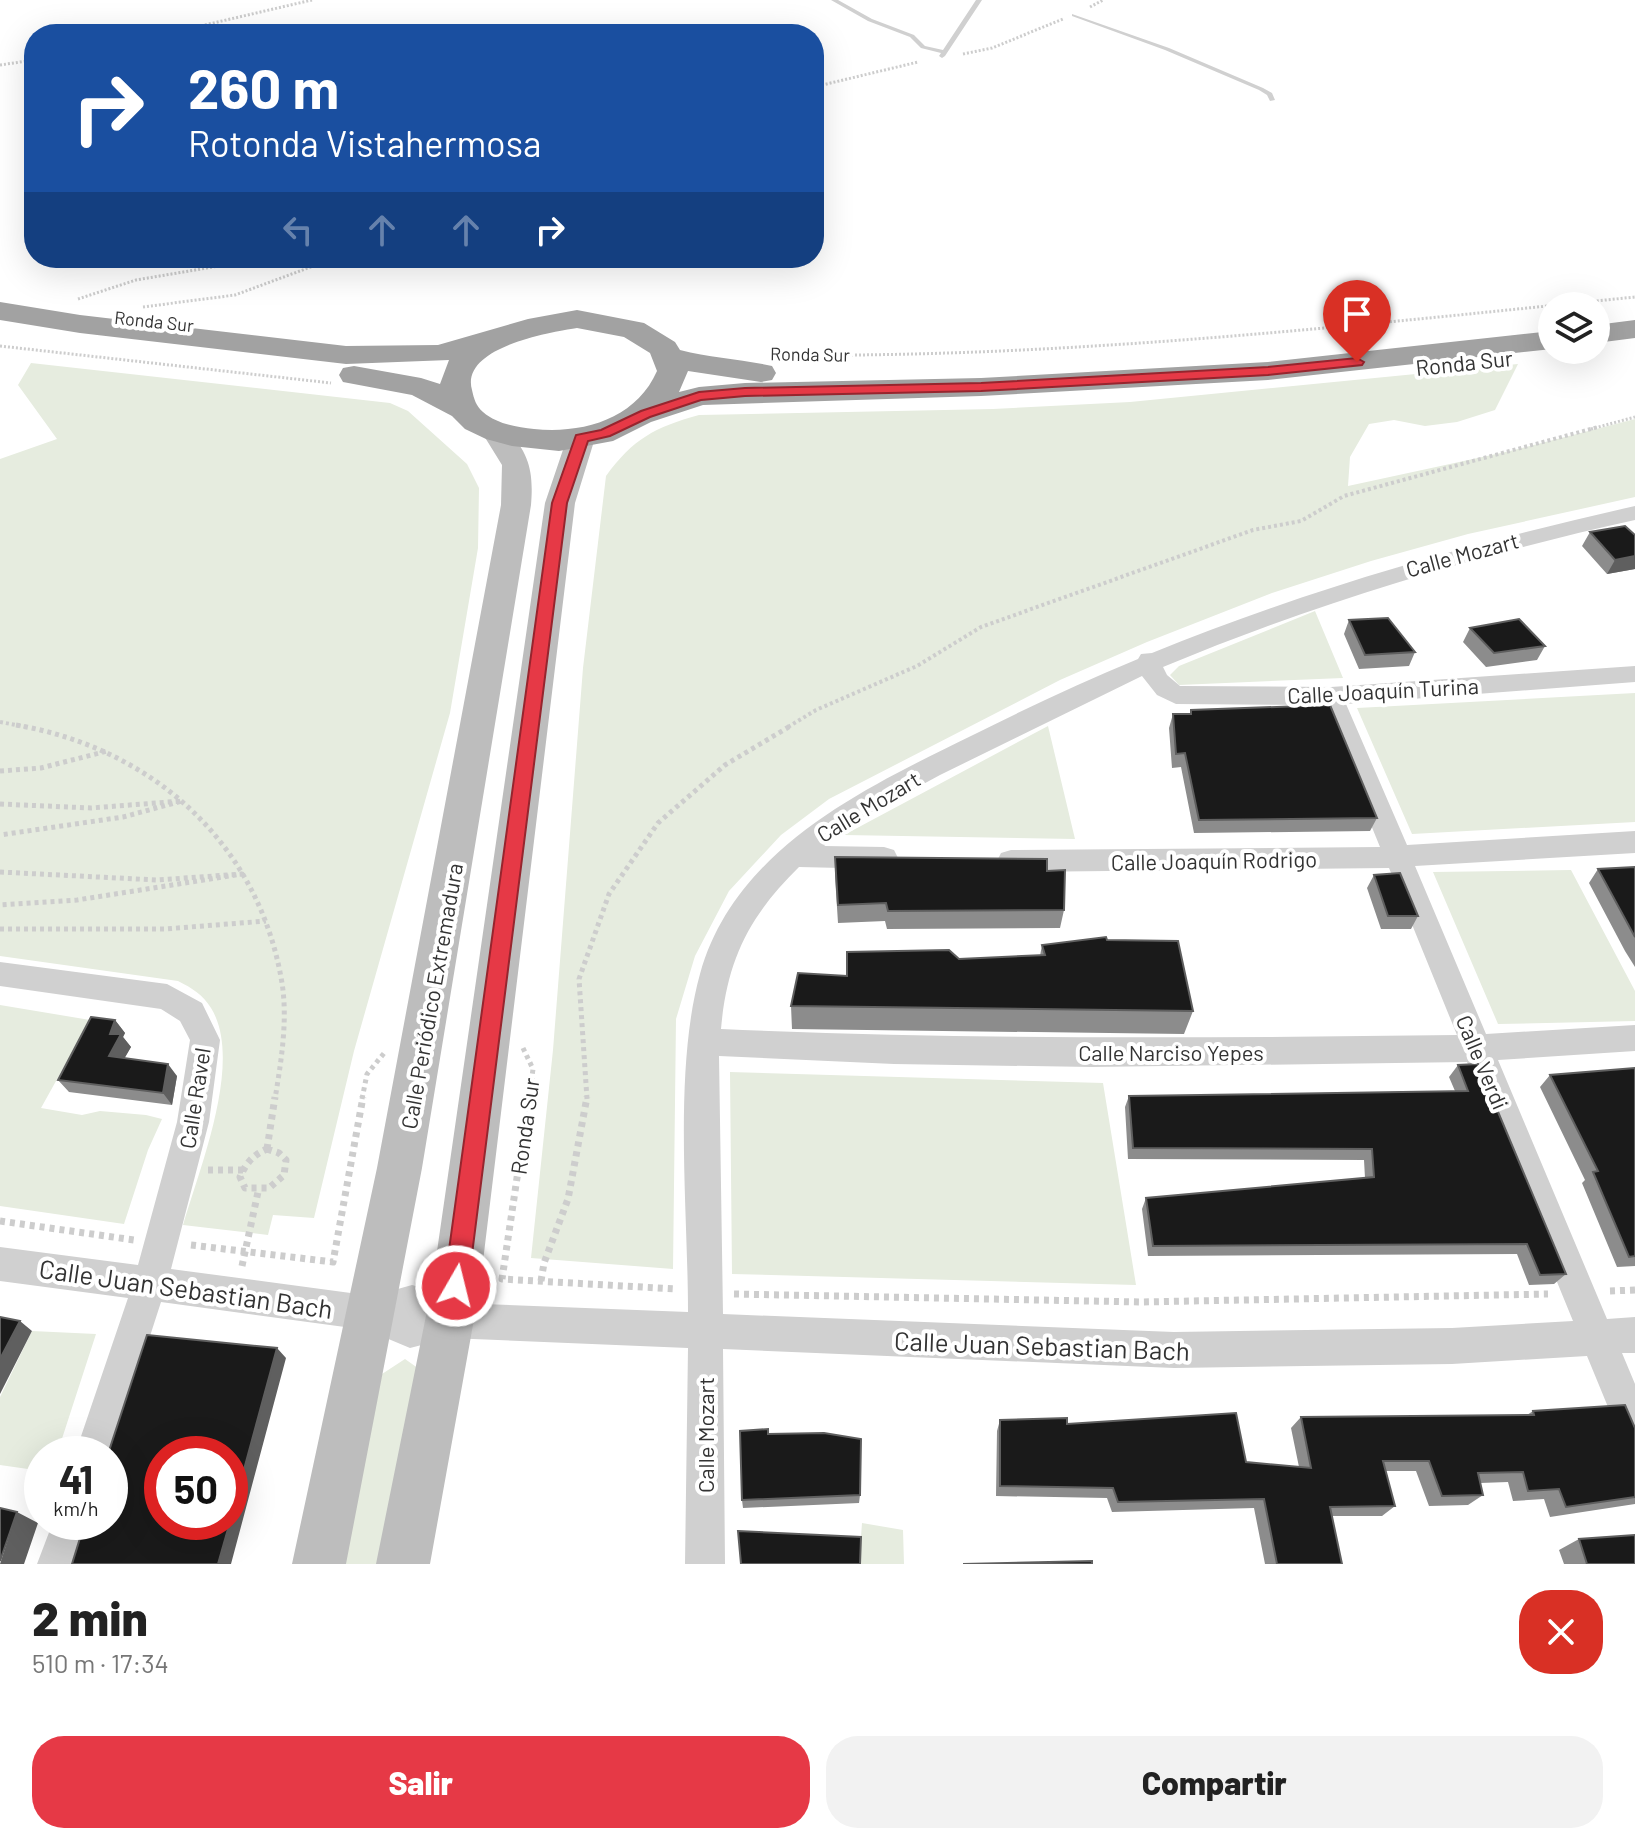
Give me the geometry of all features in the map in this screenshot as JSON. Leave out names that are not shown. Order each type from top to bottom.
[{"type":"highway","points":[[1610,311],[1635,308]]},
{"type":"highway","name":"Ronda Sur","points":[[0,311],[80,324],[346,355],[438,354],[488,342]]},
{"type":"highway","name":"Ronda Sur","points":[[670,357],[707,367],[764,373],[1108,364],[1308,347],[1538,320]]},
{"type":"highway","points":[[593,321],[635,330],[657,342],[670,357],[673,371],[670,386],[661,401],[627,425],[581,438],[550,441],[495,431],[475,421],[462,409],[455,392],[457,374],[469,357],[488,342],[514,330],[545,322],[593,321]]},
{"type":"highway","points":[[1610,332],[1635,329]]},
{"type":"highway","name":"Ronda Sur","points":[[0,332],[218,362],[373,377],[421,387],[462,409]]},
{"type":"highway","name":"Ronda Sur","points":[[645,414],[699,396],[981,387],[1268,371],[1538,342]]},
{"type":"main road","name":"Calle Periódico Extremadura","points":[[319,1564],[373,1313],[413,1101],[516,505],[519,471],[510,449],[495,431]]},
{"type":"main road","points":[[403,1564],[449,1320],[480,1112],[560,503],[581,438]]},
{"type":"street","name":"Calle Mozart","points":[[705,1564],[703,1113],[708,1001],[725,945],[756,892],[794,856],[870,800],[1044,709],[1149,660],[1330,592],[1419,564],[1635,513]]},
{"type":"street","name":"Calle Joaquín Turina","points":[[1149,660],[1152,674],[1160,686],[1176,695],[1331,696],[1635,674]]},
{"type":"street","name":"Calle Verdi","points":[[1331,696],[1635,1428]]},
{"type":"street","name":"Calle Joaquín Rodrigo","points":[[986,861],[1155,862],[1397,856],[1635,842]]},
{"type":"street","points":[[794,856],[912,859]]},
{"type":"street","name":"Calle Ravel","points":[[0,974],[167,997],[191,1012],[205,1040],[193,1122],[150,1284],[100,1436]]},
{"type":"street","name":"Calle Narciso Yepes","points":[[706,1042],[894,1050],[1092,1053],[1476,1048],[1635,1038]]},
{"type":"street","name":"Calle Juan Sebastian Bach","points":[[0,1264],[373,1313],[395,1328],[422,1330],[449,1320],[1174,1350],[1452,1346],[1635,1335]]},
{"type":"street","points":[[57,1564],[66,1540]]},
{"type":"lane","points":[[834,0],[870,20],[912,36],[923,47],[942,54],[979,0]]},
{"type":"lane","points":[[1074,15],[1247,83],[1270,94],[1272,100]]},
{"type":"path","points":[[209,24],[312,0]]},
{"type":"path","points":[[0,65],[24,61]]},
{"type":"path","points":[[70,303],[101,289],[136,280],[207,268]]},
{"type":"path","points":[[130,307],[204,301],[235,295],[308,268]]},
{"type":"path","name":"Ronda Sur","points":[[774,355],[1032,350],[1348,326],[1635,297]]},
{"type":"path","name":"Ronda Sur","points":[[0,346],[337,384]]},
{"type":"path","points":[[0,722],[39,728],[123,758],[202,819],[236,861],[266,921],[282,986],[280,1064],[267,1149]]},
{"type":"path","points":[[0,771],[65,765],[107,751]]},
{"type":"path","points":[[0,804],[108,809],[182,801]]},
{"type":"path","points":[[0,835],[123,817],[182,801]]},
{"type":"path","points":[[0,872],[157,880],[242,874]]},
{"type":"path","points":[[0,905],[77,900],[242,874]]},
{"type":"path","points":[[0,929],[165,929],[266,921]]},
{"type":"path","name":"Ronda Sur","points":[[522,1045],[533,1069],[502,1279],[685,1289]]},
{"type":"path","points":[[342,1215],[367,1074],[386,1050]]},
{"type":"path","points":[[267,1149],[281,1152],[288,1165],[283,1177],[275,1186],[258,1192],[245,1188],[240,1177],[246,1161],[255,1153],[267,1149]]},
{"type":"path","points":[[236,1295],[258,1192]]},
{"type":"path","points":[[720,1294],[959,1302],[1147,1302],[1431,1299],[1635,1290]]},
{"type":"shaded area","points":[[31,363],[390,403],[408,411],[467,464],[479,488],[478,548],[450,713],[354,1051],[314,1218],[273,1215],[268,1235],[183,1225],[208,1146],[221,1085],[223,1056],[220,1030],[204,999],[178,981],[0,956],[0,459],[57,439],[18,385]]},
{"type":"shaded area","points":[[1518,364],[1495,410],[1457,422],[1425,426],[1394,420],[1369,424],[1350,457],[1348,486],[1510,451],[1635,419],[1635,497],[1468,534],[1272,593],[1060,680],[829,799],[781,835],[729,891],[695,956],[676,1019],[673,1269],[531,1258],[553,1050],[583,668],[606,476],[626,453],[657,430],[699,415],[993,409],[1130,402]]},
{"type":"shaded area","points":[[1315,611],[1343,678],[1179,685],[1170,675],[1179,666]]},
{"type":"shaded area","points":[[1635,693],[1635,822],[1412,834],[1357,708]]},
{"type":"shaded area","points":[[1048,726],[1075,839],[844,835]]},
{"type":"shaded area","points":[[1571,870],[1635,991],[1635,1021],[1498,1024],[1433,872]]},
{"type":"shaded area","points":[[0,1005],[90,1020],[41,1108],[82,1115],[100,1111],[162,1119],[148,1150],[124,1224],[0,1206]]},
{"type":"shaded area","points":[[730,1072],[1103,1083],[1136,1285],[732,1274]]},
{"type":"shaded area","points":[[32,1331],[96,1334],[63,1436],[24,1436],[24,1468],[0,1465],[0,1397]]},
{"type":"shaded area","points":[[405,1359],[422,1371],[381,1564],[340,1564],[382,1374]]},
{"type":"shaded area","points":[[862,1523],[903,1530],[904,1564],[859,1564]]},
{"type":"building","points":[[1625,526],[1635,535],[1635,556],[1615,560],[1590,532]]},
{"type":"building","points":[[1388,618],[1415,652],[1365,655],[1349,620]]},
{"type":"building","points":[[1519,619],[1545,646],[1494,653],[1470,628]]},
{"type":"building","points":[[1330,705],[1377,818],[1199,820],[1185,753],[1176,754],[1173,714],[1191,714],[1191,710]]},
{"type":"building","points":[[835,857],[1047,859],[1047,871],[1065,870],[1064,910],[888,911],[886,903],[838,905]]},
{"type":"building","points":[[1635,867],[1635,937],[1598,869]]},
{"type":"building","points":[[1400,873],[1418,916],[1388,916],[1374,875]]},
{"type":"building","points":[[1106,937],[1107,940],[1178,941],[1193,1011],[791,1006],[798,973],[847,976],[847,952],[949,950],[959,959],[1045,955],[1042,945]]},
{"type":"building","points":[[91,1017],[115,1020],[110,1034],[121,1034],[109,1056],[168,1064],[163,1093],[58,1080]]},
{"type":"building","points":[[1478,1064],[1566,1274],[1540,1275],[1527,1244],[1153,1246],[1146,1198],[1374,1177],[1372,1149],[1133,1148],[1129,1096],[1468,1091],[1458,1065]]},
{"type":"building","points":[[1635,1068],[1635,1256],[1629,1257],[1593,1172],[1598,1171],[1550,1075]]},
{"type":"building","points":[[0,1317],[20,1321],[0,1359]]},
{"type":"building","points":[[147,1335],[277,1348],[248,1455],[248,1436],[144,1436],[144,1540],[225,1540],[218,1564],[72,1564],[79,1540],[128,1540],[128,1436],[114,1436]]},
{"type":"building","points":[[1625,1405],[1635,1428],[1635,1497],[1566,1507],[1559,1489],[1528,1491],[1523,1472],[1478,1473],[1483,1495],[1442,1496],[1429,1461],[1383,1461],[1395,1506],[1330,1507],[1342,1564],[1277,1564],[1264,1499],[1118,1502],[1113,1488],[1000,1486],[1000,1420],[1067,1418],[1067,1424],[1236,1413],[1246,1462],[1311,1468],[1301,1417],[1534,1415],[1533,1411]]},
{"type":"building","points":[[768,1429],[768,1434],[824,1433],[861,1439],[860,1495],[742,1500],[740,1431]]},
{"type":"building","points":[[0,1508],[17,1512],[0,1561]]},
{"type":"building","points":[[738,1531],[861,1537],[860,1564],[741,1564]]},
{"type":"building","points":[[1635,1535],[1635,1564],[1587,1564],[1579,1539]]},
{"type":"building","points":[[1092,1561],[1092,1564],[963,1564]]},
{"type":"route","points":[[456,1286],[560,503],[570,464],[581,438],[605,433],[645,414],[699,396],[745,392],[981,387],[1268,371],[1357,362]]}]
